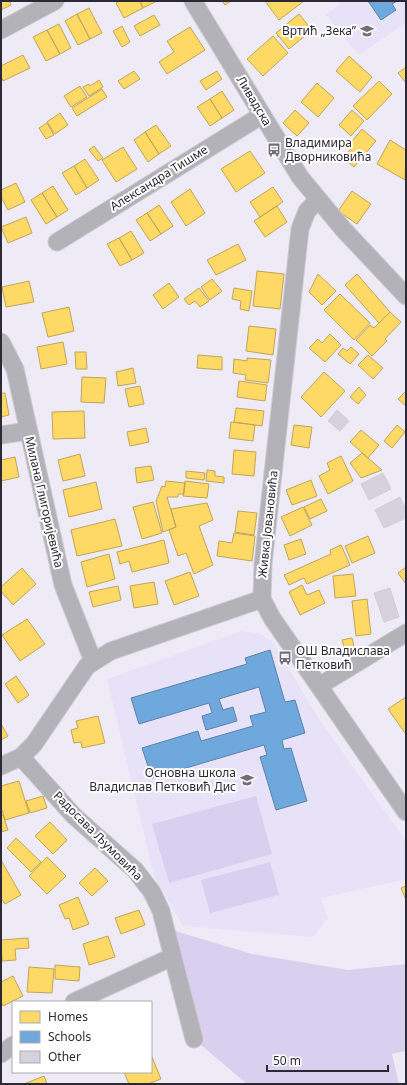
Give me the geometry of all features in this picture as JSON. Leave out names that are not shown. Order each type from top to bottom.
[{"type":"street","points":[[1,30],[55,1]]},
{"type":"street","name":"Ливадска","points":[[193,1],[300,177],[318,200],[406,296]]},
{"type":"street","name":"Александра Тишме","points":[[57,242],[262,115]]},
{"type":"street","name":"Живка Јовановића","points":[[318,200],[307,211],[300,229],[263,564],[262,599],[272,618],[406,812]]},
{"type":"street","name":"Милана Глигоријевића","points":[[1,342],[15,369],[63,585],[93,661]]},
{"type":"street","points":[[1,435],[28,431]]},
{"type":"street","points":[[1,766],[21,757],[34,744],[87,666],[93,661],[111,651],[262,599]]},
{"type":"street","points":[[319,686],[406,633]]},
{"type":"street","name":"Радосава Љумовића","points":[[21,757],[74,816],[139,875],[152,892],[161,911],[194,1039]]},
{"type":"street","points":[[76,1001],[172,957]]},
{"type":"street","points":[[1,1054],[12,1046]]},
{"type":"shaded area","name":"Вртић „Зека”","points":[[343,1],[406,1],[406,23],[359,55],[326,15]]},
{"type":"shaded area","name":"Основна школа Владислав Петковић Дис","points":[[241,631],[258,633],[272,641],[319,719],[406,841],[406,879],[321,898],[328,918],[313,937],[183,926],[154,876],[107,679]]},
{"type":"shaded area","points":[[256,796],[272,854],[169,883],[152,824]]},
{"type":"shaded area","points":[[270,862],[279,895],[210,913],[201,880]]},
{"type":"shaded area","points":[[165,928],[252,954],[348,970],[406,964],[406,1051],[392,1054],[399,1084],[247,1084],[194,1039]]},
{"type":"building: Homes","points":[[1,1],[9,1],[11,5],[1,10]]},
{"type":"building: Homes","points":[[120,1],[140,1],[143,8],[124,18],[116,3]]},
{"type":"building: Homes","points":[[140,1],[157,1],[143,8]]},
{"type":"building: Homes","points":[[222,1],[231,1],[225,5]]},
{"type":"building: Homes","points":[[265,1],[304,1],[279,20]]},
{"type":"building: Homes","points":[[89,8],[102,33],[90,39],[77,14]]},
{"type":"building: Homes","points":[[77,14],[90,39],[78,45],[65,21]]},
{"type":"building: Homes","points":[[299,14],[312,30],[289,49],[276,33]]},
{"type":"building: Homes","points":[[154,15],[160,25],[140,36],[134,26]]},
{"type":"building: Homes","points":[[59,24],[71,48],[60,54],[47,30]]},
{"type":"building: Homes","points":[[122,26],[130,42],[122,47],[113,31]]},
{"type":"building: Homes","points":[[190,27],[205,50],[167,74],[159,62],[174,52],[167,41]]},
{"type":"building: Homes","points":[[47,30],[60,54],[46,61],[33,37]]},
{"type":"building: Homes","points":[[273,36],[288,53],[263,76],[247,59]]},
{"type":"building: Homes","points":[[23,55],[30,68],[3,81],[1,76],[1,66]]},
{"type":"building: Homes","points":[[349,56],[372,77],[360,92],[336,71]]},
{"type":"building: Homes","points":[[406,67],[406,83],[398,73]]},
{"type":"building: Homes","points":[[134,71],[140,79],[124,89],[118,81]]},
{"type":"building: Homes","points":[[217,71],[222,79],[206,90],[200,81]]},
{"type":"building: Homes","points":[[99,80],[103,87],[89,96],[83,87],[89,84],[90,86]]},
{"type":"building: Homes","points":[[379,81],[392,94],[367,120],[353,106]]},
{"type":"building: Homes","points":[[317,83],[334,98],[318,117],[301,102]]},
{"type":"building: Homes","points":[[80,86],[87,97],[71,107],[64,96]]},
{"type":"building: Homes","points":[[102,89],[107,97],[77,116],[72,108]]},
{"type":"building: Homes","points":[[222,91],[234,110],[222,118],[210,99]]},
{"type":"building: Homes","points":[[210,99],[222,118],[210,126],[197,107]]},
{"type":"building: Homes","points":[[295,110],[309,123],[297,136],[283,123]]},
{"type":"building: Homes","points":[[352,110],[364,121],[351,136],[339,125]]},
{"type":"building: Homes","points":[[60,113],[68,125],[55,134],[47,122]]},
{"type":"building: Homes","points":[[47,123],[54,135],[46,139],[39,128]]},
{"type":"building: Homes","points":[[156,125],[171,146],[159,154],[145,132]]},
{"type":"building: Homes","points":[[362,129],[376,141],[354,167],[343,158],[351,149],[348,146]]},
{"type":"building: Homes","points":[[145,132],[159,154],[148,162],[134,140]]},
{"type":"building: Homes","points":[[390,140],[406,150],[405,180],[377,164]]},
{"type":"building: Homes","points":[[94,146],[103,158],[98,161],[89,150]]},
{"type":"building: Homes","points":[[123,147],[137,169],[116,182],[102,160]]},
{"type":"building: Homes","points":[[250,151],[265,173],[236,192],[221,169]]},
{"type":"building: Homes","points":[[85,159],[99,180],[87,188],[74,166]]},
{"type":"building: Homes","points":[[74,166],[87,188],[76,195],[62,173]]},
{"type":"building: Homes","points":[[16,183],[25,202],[8,210],[1,197],[1,190]]},
{"type":"building: Homes","points":[[53,186],[68,210],[57,217],[42,193]]},
{"type":"building: Homes","points":[[273,187],[283,202],[260,217],[250,202]]},
{"type":"building: Homes","points":[[190,189],[205,213],[186,226],[171,202]]},
{"type":"building: Homes","points":[[352,191],[371,204],[357,224],[338,211]]},
{"type":"building: Homes","points":[[42,193],[57,217],[46,224],[31,200]]},
{"type":"building: Homes","points":[[159,205],[173,226],[161,234],[147,213]]},
{"type":"building: Homes","points":[[277,206],[287,222],[265,237],[254,221]]},
{"type":"building: Homes","points":[[147,213],[161,234],[150,241],[136,220]]},
{"type":"building: Homes","points":[[26,217],[32,233],[8,243],[1,227]]},
{"type":"building: Homes","points":[[131,231],[144,253],[132,260],[119,238]]},
{"type":"building: Homes","points":[[119,238],[132,260],[120,266],[107,244]]},
{"type":"building: Homes","points":[[238,244],[246,260],[216,275],[207,260]]},
{"type":"building: Homes","points":[[257,271],[284,274],[280,309],[253,306]]},
{"type":"building: Homes","points":[[318,274],[336,291],[322,305],[309,292]]},
{"type":"building: Homes","points":[[357,274],[390,312],[379,323],[345,285]]},
{"type":"building: Homes","points":[[212,279],[222,291],[210,300],[201,287]]},
{"type":"building: Homes","points":[[29,281],[34,302],[6,307],[2,287]]},
{"type":"building: Homes","points":[[169,283],[179,297],[163,309],[153,295]]},
{"type":"building: Homes","points":[[199,288],[209,301],[200,307],[195,301],[189,305],[184,299]]},
{"type":"building: Homes","points":[[234,288],[252,291],[249,311],[240,309],[241,301],[232,299]]},
{"type":"building: Homes","points":[[340,294],[370,323],[354,340],[324,310]]},
{"type":"building: Homes","points":[[69,307],[74,331],[48,337],[42,313]]},
{"type":"building: Homes","points":[[390,312],[401,322],[385,339],[387,341],[372,356],[356,340],[370,325],[374,328]]},
{"type":"building: Homes","points":[[249,326],[276,329],[273,355],[246,351]]},
{"type":"building: Homes","points":[[330,334],[341,345],[325,362],[309,348],[318,339],[322,343]]},
{"type":"building: Homes","points":[[63,342],[67,364],[41,369],[37,347]]},
{"type":"building: Homes","points":[[351,347],[359,354],[350,364],[338,354],[343,348],[347,351]]},
{"type":"building: Homes","points":[[75,352],[86,352],[87,369],[76,369]]},
{"type":"building: Homes","points":[[198,355],[222,357],[222,370],[197,368]]},
{"type":"building: Homes","points":[[368,355],[383,368],[373,379],[358,365]]},
{"type":"building: Homes","points":[[247,358],[271,360],[268,383],[245,380],[246,375],[233,373],[234,359],[247,361]]},
{"type":"building: Homes","points":[[133,368],[136,383],[118,386],[116,372]]},
{"type":"building: Homes","points":[[324,372],[345,391],[321,417],[301,397]]},
{"type":"building: Homes","points":[[82,377],[106,378],[104,403],[81,402]]},
{"type":"building: Homes","points":[[239,381],[267,385],[265,401],[237,397]]},
{"type":"building: Homes","points":[[140,386],[144,404],[129,407],[125,389]]},
{"type":"building: Homes","points":[[359,387],[366,395],[358,404],[350,397]]},
{"type":"building: Homes","points":[[406,391],[406,406],[398,399]]},
{"type":"building: Homes","points":[[1,393],[5,393],[9,415],[1,417]]},
{"type":"building: Homes","points":[[236,408],[264,411],[262,426],[234,422]]},
{"type":"building: Homes","points":[[84,411],[85,438],[53,439],[52,412]]},
{"type":"building: Homes","points":[[231,422],[255,425],[253,441],[229,438]]},
{"type":"building: Homes","points":[[294,425],[312,427],[309,448],[291,445]]},
{"type":"building: Homes","points":[[397,425],[405,432],[392,448],[384,441]]},
{"type":"building: Homes","points":[[146,428],[149,442],[130,446],[127,432]]},
{"type":"building: Homes","points":[[361,430],[379,445],[368,458],[350,442]]},
{"type":"building: Homes","points":[[234,450],[256,452],[254,476],[232,474]]},
{"type":"building: Homes","points":[[362,453],[382,470],[361,478],[350,463]]},
{"type":"building: Homes","points":[[80,454],[85,476],[63,481],[58,460]]},
{"type":"building: Homes","points":[[341,456],[353,481],[328,494],[319,476],[330,470],[327,463]]},
{"type":"building: Homes","points":[[15,457],[19,477],[1,481],[1,460]]},
{"type":"building: Homes","points":[[151,466],[154,480],[137,483],[135,468]]},
{"type":"building: Homes","points":[[207,470],[215,471],[215,476],[224,477],[224,483],[206,481]]},
{"type":"building: Homes","points":[[186,471],[205,473],[204,480],[186,478]]},
{"type":"building: Homes","points":[[311,480],[317,496],[292,505],[286,490]]},
{"type":"building: Homes","points":[[166,481],[185,483],[184,494],[178,494],[178,497],[167,497],[176,527],[163,532],[156,501],[162,486],[165,487]]},
{"type":"building: Homes","points":[[185,481],[209,484],[207,498],[183,496]]},
{"type":"building: Homes","points":[[96,482],[102,509],[69,517],[63,490]]},
{"type":"building: Homes","points":[[321,499],[327,511],[310,519],[304,507]]},
{"type":"building: Homes","points":[[153,502],[162,533],[142,539],[133,507]]},
{"type":"building: Homes","points":[[207,503],[213,520],[199,526],[213,565],[194,574],[186,553],[178,556],[169,530],[176,527],[171,509]]},
{"type":"building: Homes","points":[[303,507],[312,525],[290,536],[281,517]]},
{"type":"building: Homes","points":[[238,511],[257,513],[254,535],[235,532]]},
{"type":"building: Homes","points":[[115,519],[122,546],[77,556],[71,530]]},
{"type":"building: Homes","points":[[234,533],[255,536],[252,561],[217,556],[219,541],[232,543]]},
{"type":"building: Homes","points":[[368,536],[375,553],[352,563],[345,546]]},
{"type":"building: Homes","points":[[301,539],[306,554],[289,560],[284,545]]},
{"type":"building: Homes","points":[[164,540],[169,563],[132,572],[129,561],[120,564],[117,552]]},
{"type":"building: Homes","points":[[341,545],[350,565],[307,584],[304,578],[289,585],[284,575],[331,554],[330,550]]},
{"type":"building: Homes","points":[[109,554],[115,579],[87,587],[81,562]]},
{"type":"building: Homes","points":[[406,567],[406,584],[398,573]]},
{"type":"building: Homes","points":[[22,568],[36,584],[13,605],[1,591],[1,587]]},
{"type":"building: Homes","points":[[190,572],[199,596],[174,605],[165,581]]},
{"type":"building: Homes","points":[[353,574],[356,596],[335,598],[333,576]]},
{"type":"building: Homes","points":[[154,582],[158,604],[134,608],[130,586]]},
{"type":"building: Homes","points":[[302,585],[307,595],[319,590],[325,603],[300,615],[289,592]]},
{"type":"building: Homes","points":[[118,586],[121,600],[93,607],[89,592]]},
{"type":"building: Homes","points":[[367,599],[371,634],[356,636],[352,601]]},
{"type":"building: Homes","points":[[27,619],[45,644],[20,661],[2,635]]},
{"type":"building: Homes","points":[[352,638],[355,651],[346,653],[342,640]]},
{"type":"building: Homes","points":[[16,676],[29,695],[18,703],[5,684]]},
{"type":"building: Homes","points":[[406,697],[406,732],[405,733],[388,709]]},
{"type":"building: Homes","points":[[98,716],[105,743],[82,748],[81,742],[74,743],[71,730],[78,728],[76,721]]},
{"type":"building: Homes","points":[[1,724],[8,736],[1,740]]},
{"type":"building: Homes","points":[[19,781],[29,813],[5,820],[1,807],[1,786]]},
{"type":"building: Homes","points":[[43,796],[47,808],[30,813],[26,801]]},
{"type":"building: Homes","points":[[3,815],[8,830],[1,832],[1,816]]},
{"type":"building: Homes","points":[[50,822],[67,840],[53,854],[35,836]]},
{"type":"building: Homes","points":[[16,838],[41,862],[31,872],[7,848]]},
{"type":"building: Homes","points":[[47,857],[66,876],[47,894],[29,876]]},
{"type":"building: Homes","points":[[1,860],[21,895],[5,904],[1,898]]},
{"type":"building: Homes","points":[[95,868],[108,881],[92,896],[79,883]]},
{"type":"building: Homes","points":[[406,886],[406,900],[401,888]]},
{"type":"building: Homes","points":[[78,897],[89,924],[73,930],[69,918],[65,919],[59,905]]},
{"type":"building: Homes","points":[[139,910],[145,925],[121,934],[115,918]]},
{"type":"building: Homes","points":[[108,936],[115,957],[89,965],[83,944]]},
{"type":"building: Homes","points":[[28,938],[29,948],[15,949],[16,960],[2,961],[1,940]]},
{"type":"building: Homes","points":[[55,965],[80,967],[79,981],[55,979]]},
{"type":"building: Homes","points":[[29,967],[54,969],[52,993],[27,992]]},
{"type":"building: Homes","points":[[13,976],[23,996],[3,1006],[1,1002],[1,982]]},
{"type":"building: Homes","points":[[152,1057],[161,1079],[148,1084],[129,1084],[124,1073],[152,1073]]},
{"type":"building: Homes","points":[[44,1076],[47,1084],[24,1084]]},
{"type":"building: Schools","points":[[368,1],[397,1],[392,4],[396,10],[381,20]]},
{"type":"building: Schools","points":[[270,650],[285,702],[295,700],[305,733],[282,740],[284,749],[291,748],[307,801],[276,810],[260,757],[267,755],[264,745],[152,778],[142,748],[198,731],[201,741],[253,726],[250,716],[266,712],[259,687],[219,699],[223,710],[233,707],[237,721],[206,730],[202,716],[212,713],[209,703],[139,724],[131,698],[247,664],[245,658]]},
{"type":"building: Other","points":[[337,410],[349,421],[340,431],[328,421]]},
{"type":"building: Other","points":[[383,473],[391,489],[369,500],[361,484]]},
{"type":"building: Other","points":[[400,497],[406,509],[406,518],[384,528],[375,510]]},
{"type":"building: Other","points":[[390,588],[399,617],[384,622],[374,593]]},
{"type":"place","name":"Вртић „Зека”","points":[[367,31]]},
{"type":"place","name":"Владимира Дворниковића","points":[[274,150]]},
{"type":"place","name":"ОШ Владислава Петковић","points":[[285,658]]},
{"type":"place","name":"Основна школа Владислав Петковић Дис","points":[[247,780]]}]
